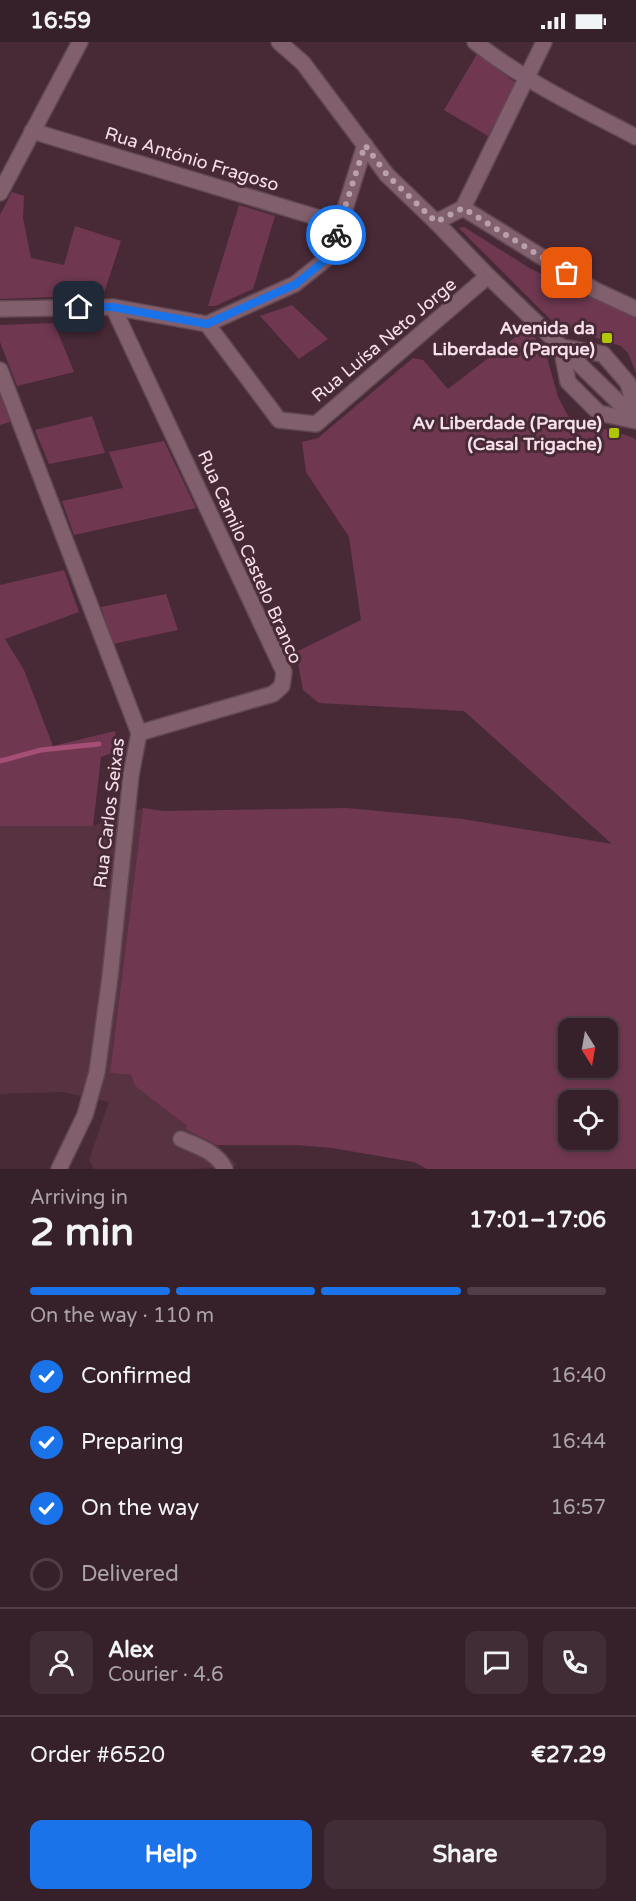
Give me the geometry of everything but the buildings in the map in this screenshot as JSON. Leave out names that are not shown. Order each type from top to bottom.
[{"type":"street","points":[[0,193],[80,42]]},
{"type":"street","points":[[279,42],[303,63],[387,175],[636,420]]},
{"type":"street","points":[[475,42],[527,78],[636,137]]},
{"type":"street","points":[[436,222],[463,208],[544,42]]},
{"type":"street","name":"Rua António Fragoso","points":[[32,130],[316,217],[338,231]]},
{"type":"street","points":[[0,309],[112,307],[207,324],[296,284],[325,260],[338,231],[365,145]]},
{"type":"street","points":[[463,208],[595,290],[636,309]]},
{"type":"street","name":"Rua Luísa Neto Jorge","points":[[207,324],[279,420],[316,424],[488,276]]},
{"type":"street","name":"Rua Camilo Castelo Branco","points":[[112,307],[284,672],[282,686],[273,694],[139,733]]},
{"type":"street","points":[[561,347],[603,354],[628,383],[636,414]]},
{"type":"street","points":[[561,347],[568,382],[599,413],[636,420]]},
{"type":"street","name":"Rua Carlos Seixas","points":[[0,370],[139,733],[131,775],[109,988],[97,1072],[85,1115],[59,1169]]},
{"type":"street","points":[[181,1139],[221,1160],[225,1169]]},
{"type":"shaded area","points":[[477,54],[516,83],[488,136],[444,110]]},
{"type":"shaded area","points":[[12,192],[24,196],[23,218],[31,258],[64,265],[75,226],[121,241],[104,293],[56,293],[54,297],[0,299],[0,215]]},
{"type":"shaded area","points":[[239,205],[275,216],[253,289],[215,306],[208,306]]},
{"type":"shaded area","points":[[464,227],[531,269],[636,318],[636,373],[628,353],[621,346],[555,324],[459,228]]},
{"type":"shaded area","points":[[292,305],[328,339],[299,359],[260,316]]},
{"type":"shaded area","points":[[54,323],[74,372],[17,386],[0,342],[0,325]]},
{"type":"shaded area","points":[[526,329],[544,347],[558,397],[568,416],[636,440],[636,1169],[427,1169],[414,1162],[332,1148],[297,1145],[217,1145],[185,1129],[187,1126],[135,1086],[131,1075],[110,1073],[143,808],[164,811],[347,808],[463,819],[612,844],[464,711],[319,703],[303,690],[296,652],[361,620],[349,537],[306,472],[302,442],[318,438],[413,358],[423,360],[448,389]]},
{"type":"shaded area","points":[[0,394],[10,422],[0,425]]},
{"type":"shaded area","points":[[92,416],[105,453],[49,464],[35,430]]},
{"type":"shaded area","points":[[164,441],[196,508],[74,535],[62,501],[123,488],[109,452]]},
{"type":"shaded area","points":[[64,570],[79,612],[5,639],[24,670],[53,746],[115,731],[117,751],[101,757],[93,826],[0,826],[0,585]]},
{"type":"shaded area","points":[[166,594],[178,630],[113,644],[101,607]]},
{"type":"shaded area","points":[[143,808],[110,1073],[131,1075],[135,1086],[187,1126],[185,1129],[217,1145],[237,1165],[198,1169],[94,1169],[89,1160],[109,1102],[62,1092],[0,1094],[0,826],[93,826]]},
{"type":"waterway","points":[[0,761],[41,750],[99,744]]},
{"type":"way so far","points":[[336,235],[365,145],[387,175],[436,222],[463,208],[567,273]]},
{"type":"place","name":"Avenida da Liberdade (Parque)","points":[[607,338]]},
{"type":"place","name":"Av Liberdade (Parque) (Casal Trigache)","points":[[614,433]]},
{"type":"route","points":[[79,307],[112,307],[168,315],[207,324],[296,284],[325,260],[336,235]]}]
